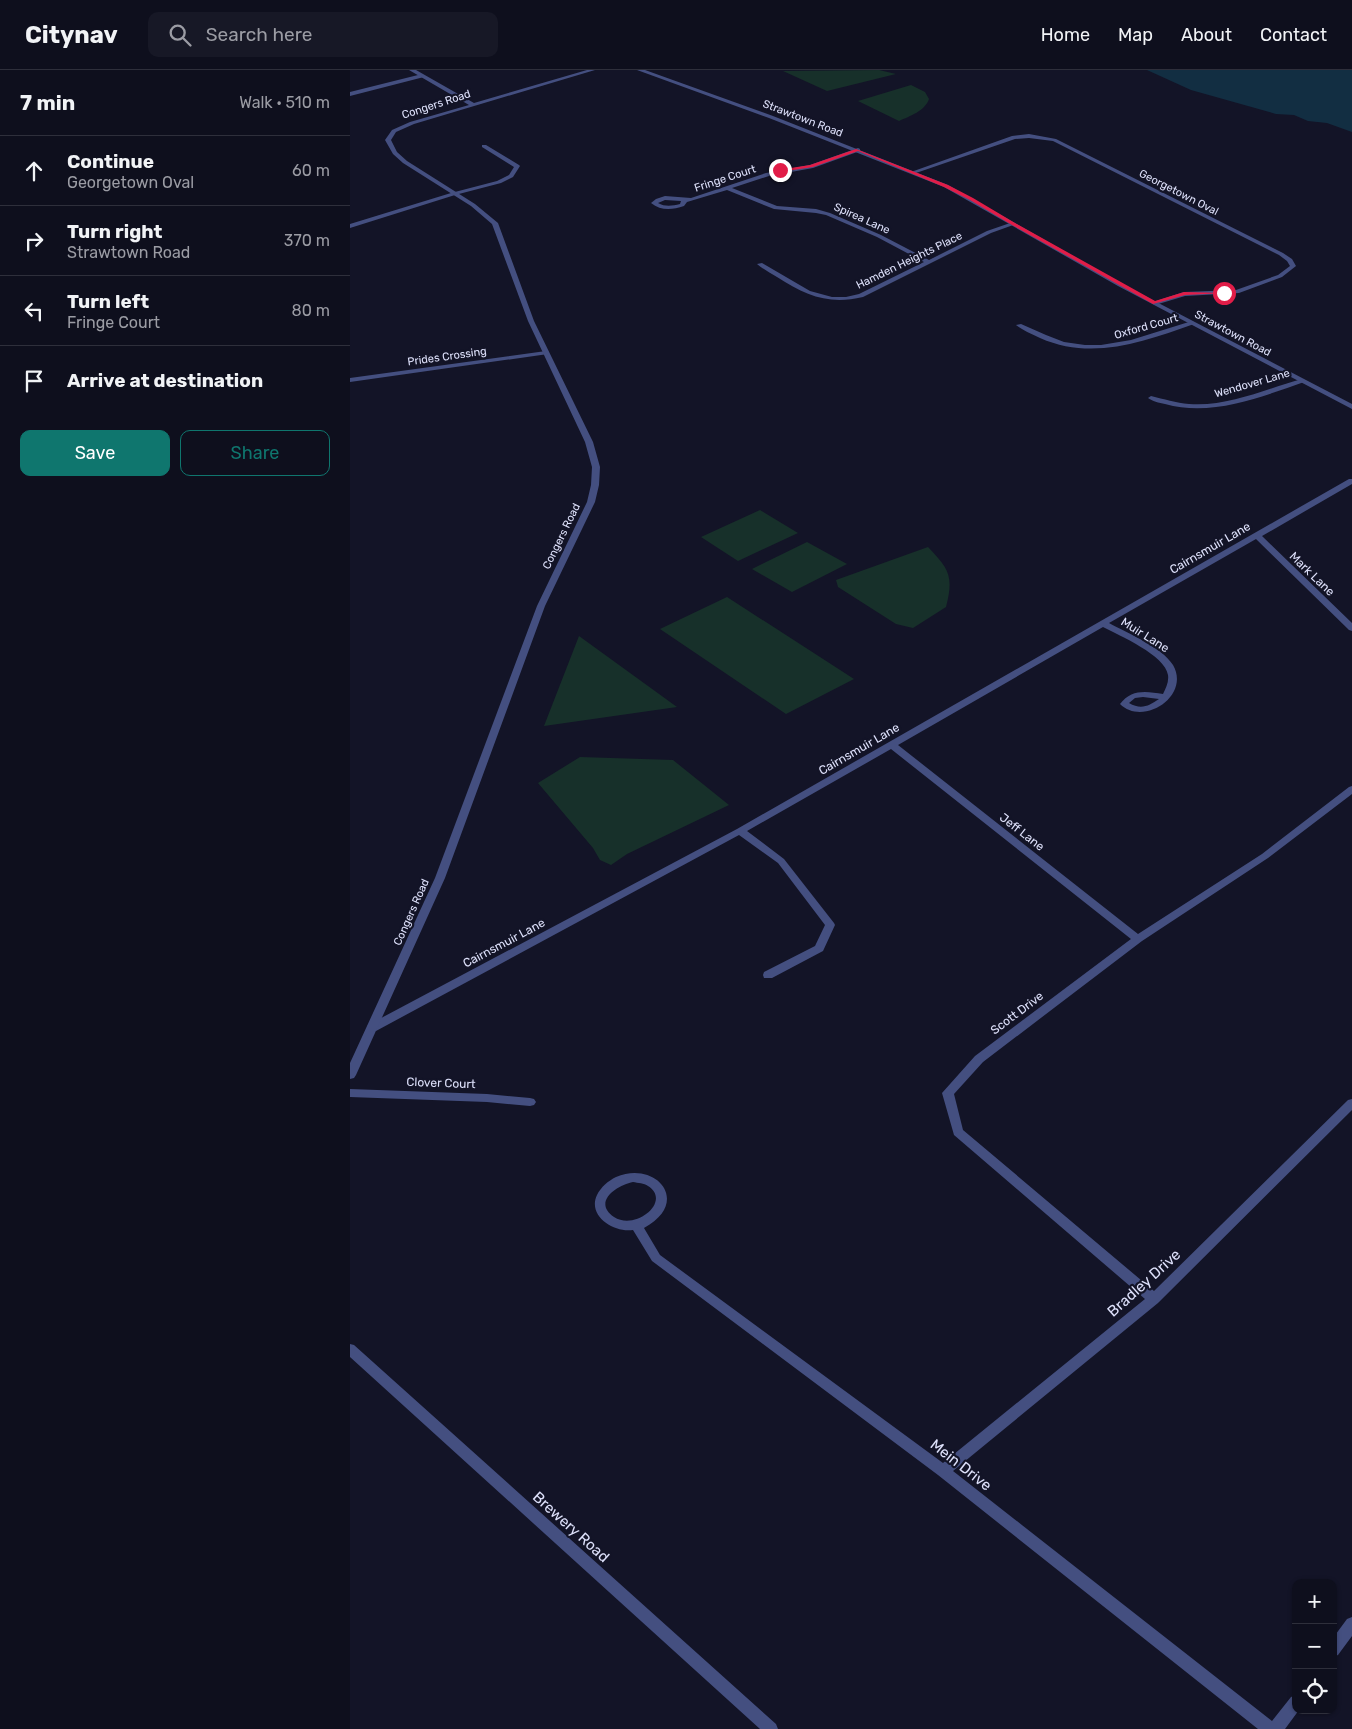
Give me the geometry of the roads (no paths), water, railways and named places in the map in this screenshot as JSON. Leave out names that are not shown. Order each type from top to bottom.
[{"type":"street","points":[[412,70],[473,105]]},
{"type":"street","name":"Congers Road","points":[[350,1075],[446,861],[541,606],[586,514],[593,494],[596,468],[591,449],[531,321],[495,223],[480,209],[405,162],[395,153],[388,140],[394,131],[402,127],[592,70]]},
{"type":"street","name":"Strawtown Road","points":[[640,70],[858,150],[914,172],[972,199],[1155,303],[1352,407]]},
{"type":"street","points":[[350,94],[422,76]]},
{"type":"street","name":"Georgetown Oval","points":[[914,172],[1014,137],[1035,137],[1054,140],[1281,254],[1290,260],[1292,266],[1280,276],[1237,292],[1184,294],[1155,303]]},
{"type":"street","points":[[350,226],[499,182],[516,171],[517,166],[513,162],[484,146]]},
{"type":"street","name":"Fringe Court","points":[[685,200],[780,170],[811,166],[858,150]]},
{"type":"street","name":"Spirea Lane","points":[[727,188],[776,208],[816,211],[828,214],[879,236],[928,262]]},
{"type":"street","name":"Hamden Heights Place","points":[[760,264],[808,293],[820,298],[835,300],[861,296],[989,232],[1013,224]]},
{"type":"street","name":"Oxford Court","points":[[1019,325],[1049,339],[1068,345],[1106,348],[1122,345],[1192,323]]},
{"type":"street","name":"Prides Crossing","points":[[350,380],[546,353]]},
{"type":"street","name":"Wendover Lane","points":[[1151,398],[1177,406],[1194,408],[1212,406],[1233,403],[1302,381]]},
{"type":"street","name":"Cairnsmuir Lane","points":[[372,1028],[740,831],[1352,481]]},
{"type":"street","name":"Mark Lane","points":[[1256,536],[1352,628]]},
{"type":"street","name":"Muir Lane","points":[[1104,624],[1161,657],[1170,667],[1174,679],[1166,697]]},
{"type":"street","name":"Jeff Lane","points":[[891,744],[1138,940]]},
{"type":"street","name":"Scott Drive","points":[[1154,1299],[958,1132],[948,1093],[979,1059],[1138,940],[1264,856],[1352,789]]},
{"type":"street","points":[[740,831],[781,861],[830,925],[819,948],[768,974]]},
{"type":"street","name":"Clover Court","points":[[350,1093],[487,1098],[530,1102]]},
{"type":"street","name":"Bradley Drive","points":[[943,1471],[1154,1299],[1352,1103]]},
{"type":"street","points":[[638,1177],[651,1181],[658,1186],[662,1194],[660,1209],[654,1216],[636,1225],[615,1223],[602,1212],[600,1204],[606,1188],[623,1178],[638,1177]]},
{"type":"street","name":"Mein Drive","points":[[636,1225],[656,1258],[943,1471],[1270,1729]]},
{"type":"street","name":"Brewery Road","points":[[350,1349],[771,1729]]},
{"type":"street","points":[[1337,1645],[1352,1624]]},
{"type":"street","points":[[1276,1729],[1292,1707]]},
{"type":"water","points":[[1147,70],[1352,70],[1352,132],[1327,123],[1308,121],[1294,115],[1276,114],[1191,90]]}]
